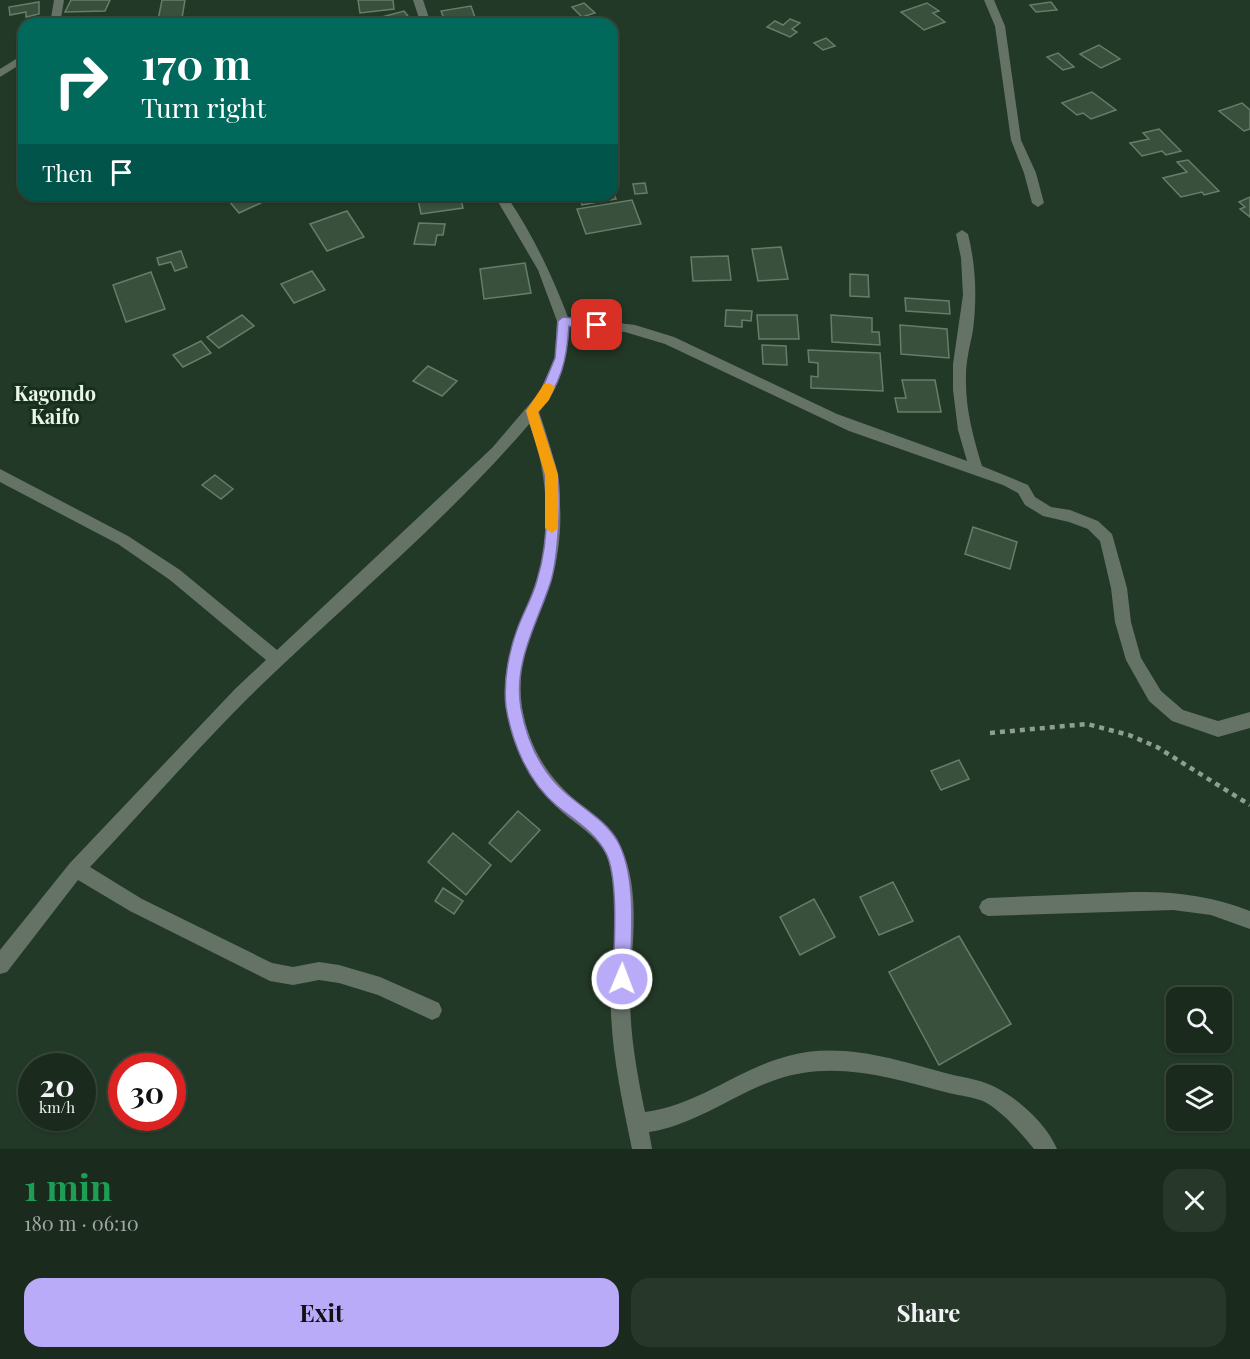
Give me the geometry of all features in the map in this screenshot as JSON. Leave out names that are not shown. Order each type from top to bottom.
[{"type":"street","points":[[56,18],[59,0]]},
{"type":"street","points":[[418,0],[424,18]]},
{"type":"street","points":[[990,0],[1000,26],[1016,140],[1030,173],[1038,203]]},
{"type":"street","points":[[0,74],[18,61]]},
{"type":"street","points":[[0,965],[76,869],[242,693],[445,503],[497,452],[545,396],[561,358],[563,321],[544,270],[504,201]]},
{"type":"street","points":[[963,234],[969,270],[970,301],[960,363],[960,386],[967,440],[976,469]]},
{"type":"street","points":[[563,321],[643,332],[682,345],[729,365],[788,400],[910,448],[1008,481],[1023,489],[1030,501],[1048,512],[1070,516],[1093,525],[1107,538],[1114,559],[1123,622],[1134,660],[1155,696],[1178,716],[1218,729],[1250,720]]},
{"type":"street","points":[[532,411],[551,475],[551,545],[544,581],[524,629],[514,673],[513,705],[523,746],[536,770],[560,798],[597,827],[611,845],[618,861],[623,910],[621,1013],[642,1149]]},
{"type":"street","points":[[0,475],[123,540],[175,575],[277,659]]},
{"type":"street","points":[[76,869],[136,905],[270,972],[293,976],[319,971],[339,974],[380,986],[432,1010]]},
{"type":"street","points":[[988,907],[1166,899],[1204,903],[1227,909],[1250,920]]},
{"type":"street","points":[[637,1123],[668,1118],[698,1107],[762,1074],[791,1065],[825,1060],[868,1064],[913,1072],[989,1095],[1011,1110],[1047,1149]]},
{"type":"path","points":[[990,733],[1087,724],[1129,735],[1178,759],[1250,806]]},
{"type":"building","points":[[71,0],[110,0],[105,11],[65,12]]},
{"type":"building","points":[[162,0],[185,0],[182,18],[158,18]]},
{"type":"building","points":[[358,0],[393,0],[394,9],[360,13]]},
{"type":"building","points":[[39,2],[39,14],[26,17],[26,12],[10,15],[9,7]]},
{"type":"building","points":[[1051,2],[1057,10],[1036,12],[1030,5]]},
{"type":"building","points":[[584,3],[595,13],[582,17],[572,7]]},
{"type":"building","points":[[927,3],[939,11],[933,13],[945,22],[924,30],[901,12]]},
{"type":"building","points":[[471,6],[475,18],[444,18],[441,11]]},
{"type":"building","points":[[404,11],[409,18],[383,18]]},
{"type":"building","points":[[790,19],[800,23],[792,29],[797,32],[790,37],[767,27],[775,21],[783,25]]},
{"type":"building","points":[[826,38],[835,46],[823,50],[814,43]]},
{"type":"building","points":[[1099,45],[1120,59],[1101,68],[1080,54]]},
{"type":"building","points":[[1058,53],[1074,67],[1063,70],[1047,57]]},
{"type":"building","points":[[1092,92],[1116,110],[1091,119],[1083,113],[1077,115],[1062,103]]},
{"type":"building","points":[[1242,103],[1250,110],[1250,129],[1244,131],[1219,111]]},
{"type":"building","points":[[1159,129],[1181,151],[1166,155],[1162,151],[1142,156],[1130,143],[1149,139],[1143,133]]},
{"type":"building","points":[[1188,160],[1219,191],[1181,197],[1163,178],[1187,172],[1177,162]]},
{"type":"building","points":[[645,183],[647,193],[635,194],[633,184]]},
{"type":"building","points":[[1250,197],[1250,217],[1240,209],[1245,207],[1239,202]]},
{"type":"building","points":[[632,200],[641,224],[586,234],[577,209]]},
{"type":"building","points":[[229,201],[265,201],[239,213]]},
{"type":"building","points":[[418,201],[461,201],[463,208],[421,214]]},
{"type":"building","points":[[581,201],[605,201],[582,205]]},
{"type":"building","points":[[347,211],[364,237],[327,251],[310,224]]},
{"type":"building","points":[[419,223],[445,224],[443,235],[437,235],[435,245],[414,244]]},
{"type":"building","points":[[781,247],[788,279],[758,281],[752,249]]},
{"type":"building","points":[[181,251],[187,267],[175,271],[171,262],[159,265],[157,258]]},
{"type":"building","points":[[728,256],[731,280],[693,281],[691,257]]},
{"type":"building","points":[[525,263],[531,293],[484,299],[480,269]]},
{"type":"building","points":[[312,271],[325,290],[294,303],[281,284]]},
{"type":"building","points":[[151,272],[165,309],[126,322],[113,285]]},
{"type":"building","points":[[850,274],[868,275],[869,297],[850,296]]},
{"type":"building","points":[[905,298],[949,301],[950,314],[906,311]]},
{"type":"building","points":[[726,310],[752,311],[751,321],[742,320],[742,327],[725,326]]},
{"type":"building","points":[[242,315],[254,326],[219,348],[207,337]]},
{"type":"building","points":[[757,315],[797,315],[799,339],[759,339]]},
{"type":"building","points":[[831,315],[872,318],[872,332],[879,332],[880,345],[832,342]]},
{"type":"building","points":[[900,325],[947,329],[949,358],[901,354]]},
{"type":"building","points":[[201,341],[211,353],[183,367],[173,355]]},
{"type":"building","points":[[762,345],[786,346],[787,365],[763,364]]},
{"type":"building","points":[[808,350],[880,353],[883,391],[811,388],[811,376],[818,377],[818,363],[809,362]]},
{"type":"building","points":[[428,366],[457,381],[442,396],[413,381]]},
{"type":"building","points":[[902,380],[935,380],[941,412],[898,412],[895,398],[906,398]]},
{"type":"building","points":[[215,475],[233,489],[221,499],[202,485]]},
{"type":"building","points":[[973,527],[1017,542],[1010,569],[965,554]]},
{"type":"building","points":[[959,760],[969,779],[941,790],[931,771]]},
{"type":"building","points":[[518,811],[540,830],[511,862],[489,843]]},
{"type":"building","points":[[453,833],[491,865],[466,895],[428,862]]},
{"type":"building","points":[[893,882],[913,921],[879,935],[860,897]]},
{"type":"building","points":[[443,888],[463,901],[454,914],[435,901]]},
{"type":"building","points":[[814,899],[835,937],[800,955],[780,917]]},
{"type":"building","points":[[959,936],[1011,1024],[939,1065],[889,972]]},
{"type":"slow traffic","points":[[549,387],[545,396],[532,411],[551,475],[552,528]]},
{"type":"district","name":"Kagondo Kaifo","points":[[55,406]]},
{"type":"route","points":[[597,325],[563,321],[561,358],[545,396],[532,411],[551,475],[551,545],[544,581],[524,629],[514,673],[513,705],[523,746],[536,770],[560,798],[597,827],[611,845],[618,861],[623,910],[622,979]]}]
